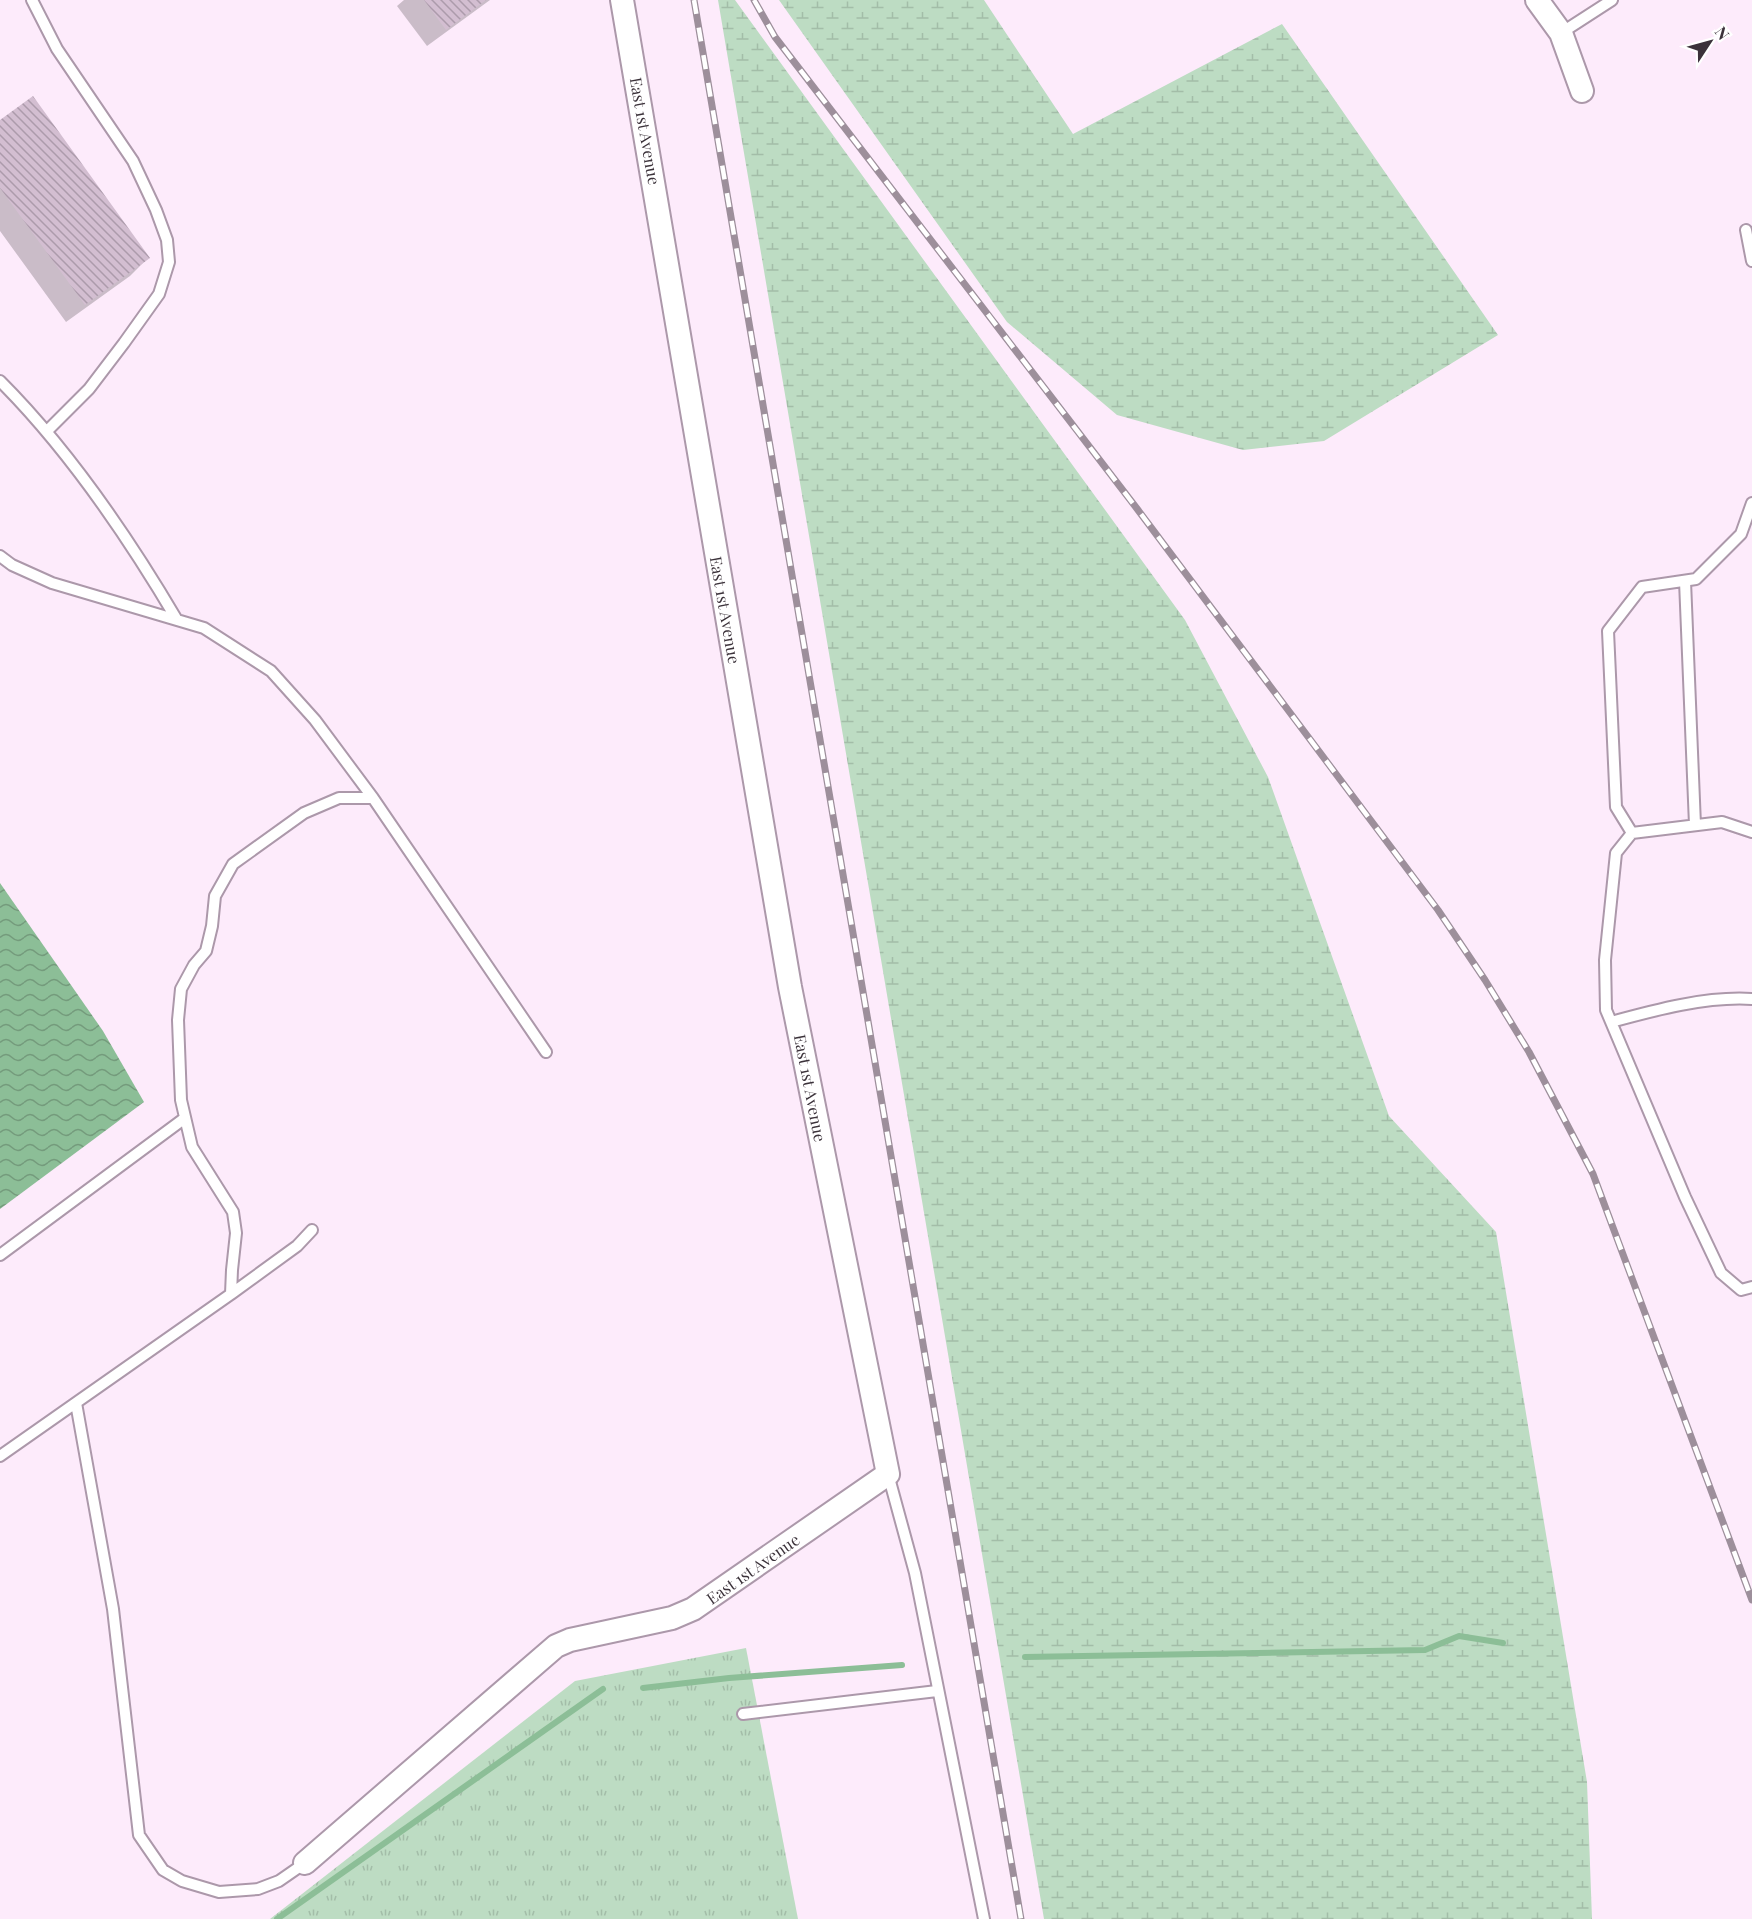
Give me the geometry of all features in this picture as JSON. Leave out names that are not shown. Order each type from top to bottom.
[{"type":"street","name":"East 1st Avenue","points":[[305,1863],[556,1646],[570,1640],[672,1618],[693,1609],[888,1474],[790,987],[622,0]]},
{"type":"street","points":[[1537,0],[1562,33],[1582,91]]},
{"type":"lane","points":[[32,0],[57,49],[133,161],[167,240],[169,262],[159,294],[124,343],[89,388],[47,431]]},
{"type":"lane","points":[[1562,33],[1612,0]]},
{"type":"lane","points":[[1746,230],[1752,261]]},
{"type":"lane","points":[[0,381],[47,431],[116,525],[177,620]]},
{"type":"lane","points":[[1632,833],[1616,807],[1608,631],[1641,587],[1696,579],[1741,534],[1752,503]]},
{"type":"lane","points":[[0,556],[12,565],[52,583],[204,628],[272,671],[315,720],[373,798],[546,1052]]},
{"type":"lane","points":[[1685,581],[1695,825]]},
{"type":"lane","points":[[231,1294],[236,1233],[232,1212],[192,1147],[181,1100],[179,1031],[181,989],[194,965],[206,951],[212,926],[215,896],[232,864],[304,813],[339,798],[373,798]]},
{"type":"lane","points":[[1752,832],[1722,822],[1632,833],[1616,853],[1605,960],[1606,1010],[1685,1197],[1721,1273],[1741,1290],[1752,1287]]},
{"type":"lane","points":[[1611,1022],[1652,1010],[1733,998],[1752,999]]},
{"type":"lane","points":[[0,1255],[185,1119]]},
{"type":"lane","points":[[0,1456],[231,1294],[297,1246],[312,1230]]},
{"type":"lane","points":[[76,1402],[113,1609],[139,1835],[163,1870],[182,1881],[219,1892],[258,1889],[279,1881],[305,1863]]},
{"type":"lane","points":[[888,1474],[915,1574],[984,1919]]},
{"type":"lane","points":[[743,1714],[937,1691]]},
{"type":"green space","points":[[718,0],[735,0],[1185,620],[1268,777],[1389,1116],[1496,1232],[1587,1782],[1592,1919],[1044,1919]]},
{"type":"green space","points":[[779,0],[984,0],[1073,134],[1282,24],[1498,335],[1324,441],[1243,450],[1117,415],[1007,322]]},
{"type":"green space","points":[[746,1648],[798,1919],[270,1919],[575,1681]]},
{"type":"water","points":[[0,883],[103,1031],[144,1102],[0,1209]]},
{"type":"building","points":[[424,0],[486,0],[446,30]]},
{"type":"building","points":[[33,96],[150,258],[85,305],[0,188],[0,120]]},
{"type":"waterway","points":[[1025,1657],[1425,1650],[1459,1636],[1503,1643]]},
{"type":"waterway","points":[[643,1688],[729,1678],[902,1665]]},
{"type":"waterway","points":[[277,1919],[603,1689]]},
{"type":"railway","points":[[694,0],[1021,1919]]},
{"type":"railway","points":[[754,0],[775,37],[1138,510],[1438,910],[1485,980],[1529,1052],[1593,1174],[1752,1600]]}]
